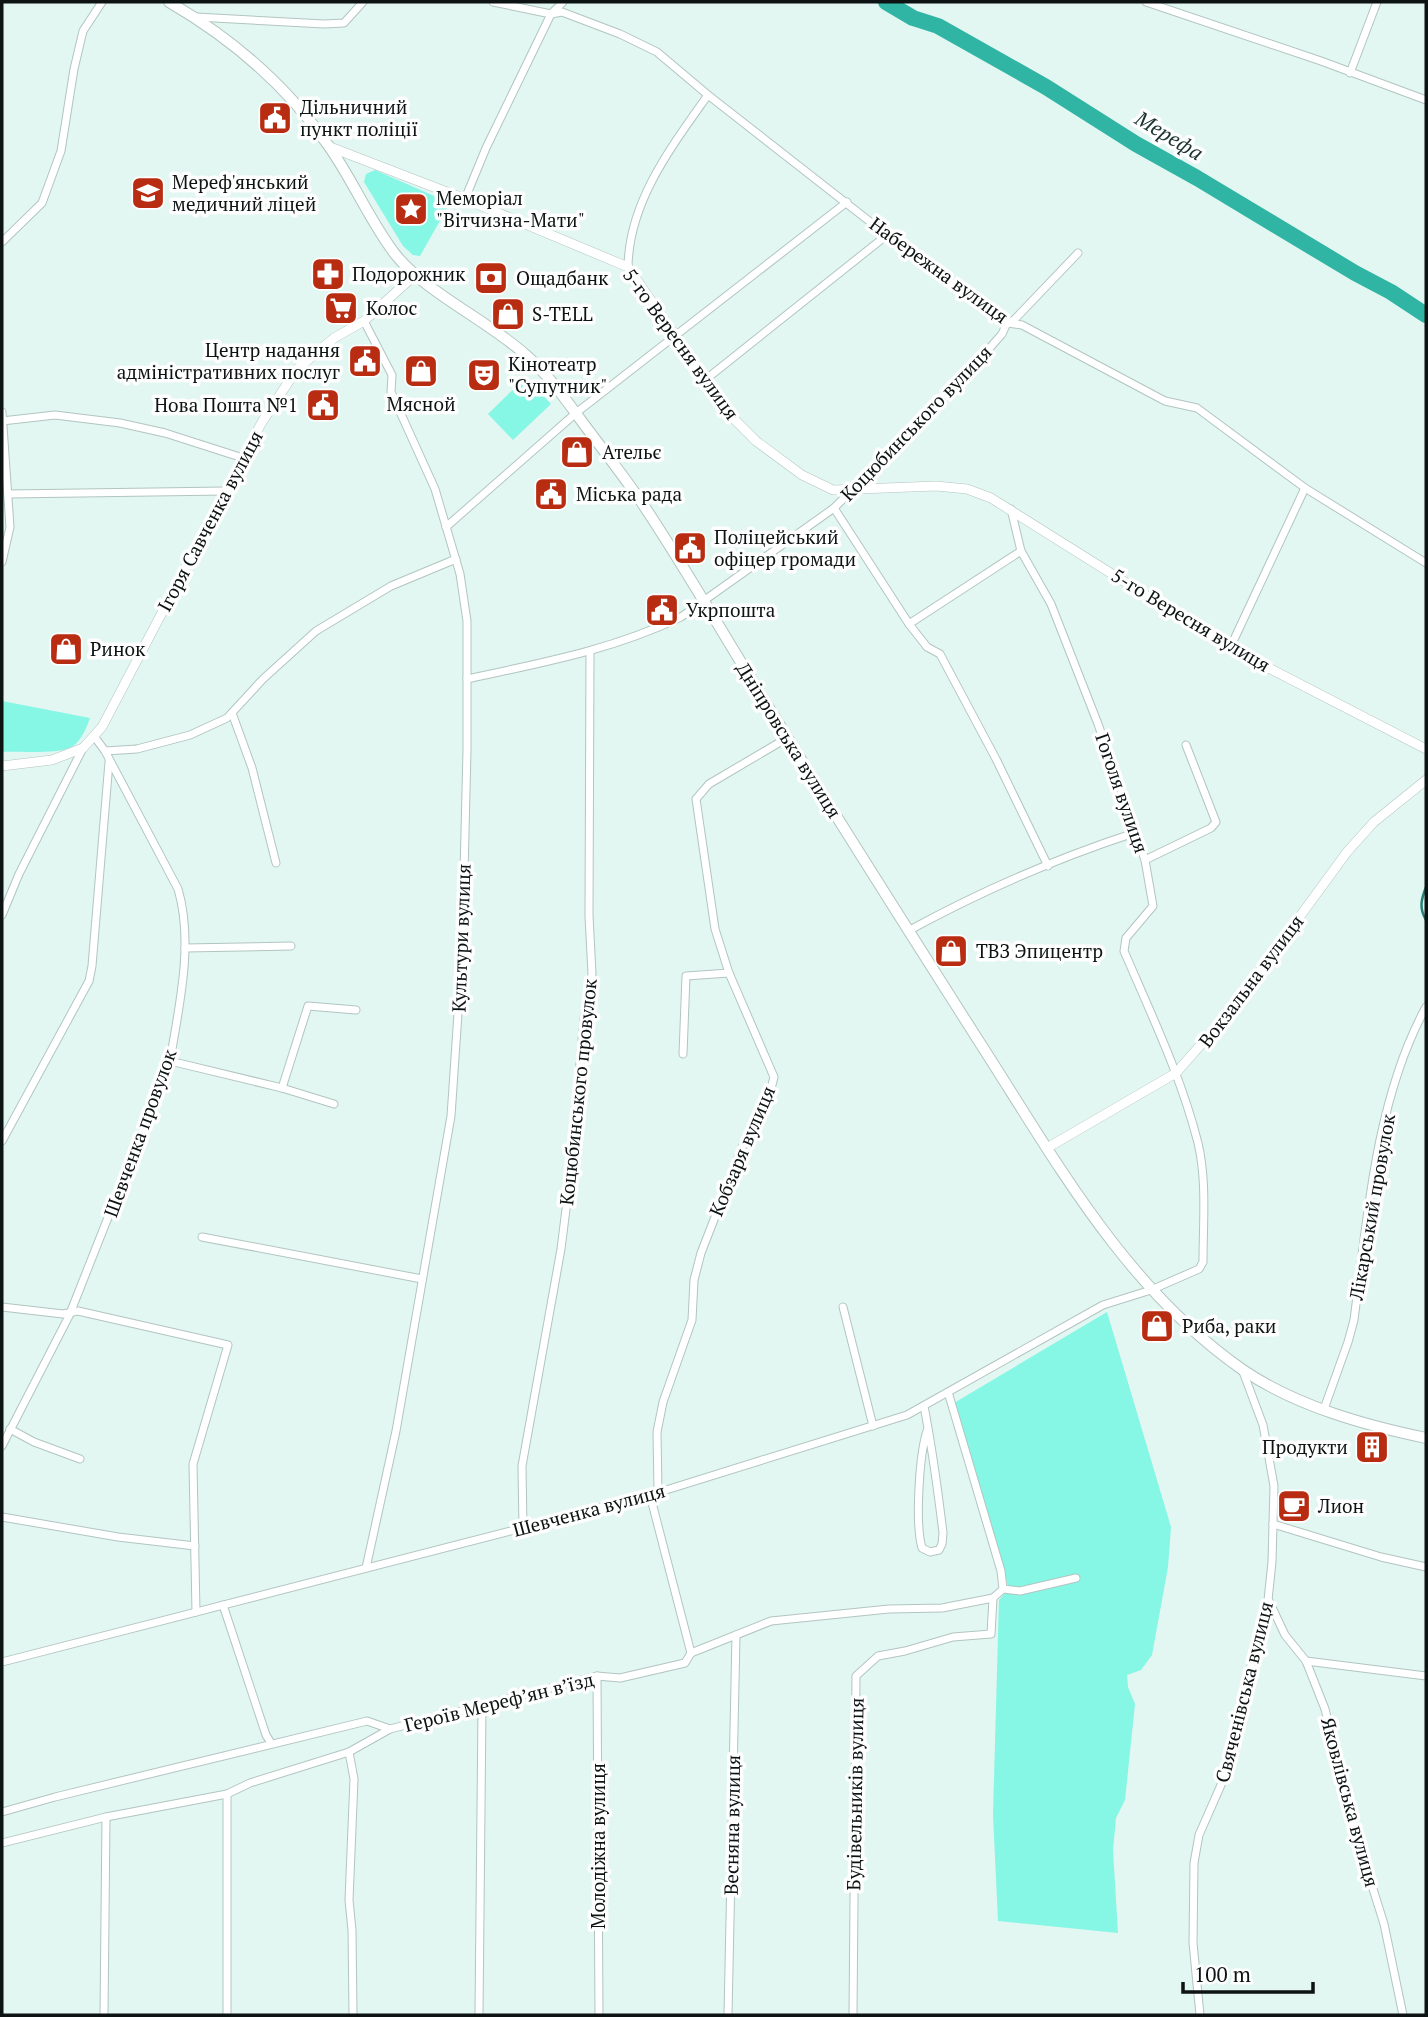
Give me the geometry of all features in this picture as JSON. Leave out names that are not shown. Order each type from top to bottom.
[{"type":"highway","name":"Дніпровська вулиця","points":[[169,2],[243,52],[302,110],[330,147],[393,251],[416,274],[526,354],[576,413],[642,503],[908,931],[1047,1147],[1114,1246],[1151,1290],[1196,1333],[1242,1369],[1276,1390],[1324,1409],[1426,1438]]},
{"type":"street","points":[[2,242],[42,203],[61,151],[83,31],[102,2]]},
{"type":"street","points":[[196,18],[344,23],[363,2]]},
{"type":"street","name":"Набережна вулиця","points":[[493,2],[551,14],[562,12],[657,52],[887,235],[1007,323],[1022,326],[1165,401],[1197,408],[1305,488],[1426,563]]},
{"type":"street","points":[[465,199],[497,125],[551,14],[564,2]]},
{"type":"street","points":[[1146,2],[1426,100]]},
{"type":"street","points":[[1350,73],[1377,2]]},
{"type":"street","points":[[628,267],[628,244],[652,177],[708,95]]},
{"type":"street","name":"5-го Вересня вулиця","points":[[330,147],[465,199],[628,267],[730,415],[756,441],[802,475],[833,490],[936,486],[967,489],[991,498],[1230,648],[1426,749]]},
{"type":"street","points":[[446,527],[576,413],[847,202]]},
{"type":"street","points":[[705,380],[887,235]]},
{"type":"street","name":"Коцюбинського вулиця","points":[[467,679],[590,652],[654,630],[681,617],[834,508],[854,490],[950,393],[1002,334],[1007,323],[1014,320],[1078,253]]},
{"type":"street","name":"Ігоря Савченка вулиця","points":[[83,748],[102,727],[262,422],[297,369],[334,338],[364,321],[416,274]]},
{"type":"street","name":"Культури вулиця","points":[[364,321],[392,375],[391,391],[435,489],[456,559],[467,621],[462,955],[452,1103],[396,1431],[366,1568]]},
{"type":"street","points":[[2,562],[10,527],[2,418],[55,415],[120,423],[165,433],[243,458]]},
{"type":"street","points":[[1230,648],[1305,488]]},
{"type":"street","points":[[8,494],[226,491]]},
{"type":"street","points":[[834,508],[909,624],[927,647],[940,654],[996,759],[1048,866]]},
{"type":"street","name":"Гоголя вулиця","points":[[1011,509],[1021,551],[1051,604],[1098,724],[1145,860],[1153,906],[1126,938],[1124,951],[1176,1073]]},
{"type":"street","points":[[909,624],[1021,551]]},
{"type":"street","points":[[105,751],[137,749],[190,735],[227,718],[263,679],[316,631],[391,586],[456,559]]},
{"type":"street","name":"Коцюбинського провулок","points":[[523,1528],[522,1466],[561,1249],[584,1019],[592,974],[589,916],[590,652]]},
{"type":"street","points":[[232,713],[252,768],[276,863]]},
{"type":"street","name":"Шевченка провулок","points":[[2,1446],[70,1312],[170,1060],[185,948],[183,904],[178,889],[105,751],[94,736]]},
{"type":"street","name":"Кобзаря вулиця","points":[[658,1493],[657,1432],[663,1402],[692,1320],[694,1280],[701,1252],[743,1145],[767,1104],[774,1076],[729,973],[715,929],[696,799],[709,784],[788,738]]},
{"type":"street","points":[[1145,860],[1211,828],[1216,822],[1186,745]]},
{"type":"street","points":[[2,766],[52,760],[83,748]]},
{"type":"street","points":[[2,915],[19,874],[83,748]]},
{"type":"street","points":[[2,1141],[89,981],[109,761]]},
{"type":"street","name":"Вокзальна вулиця","points":[[1047,1147],[1176,1073],[1233,1008],[1347,852],[1374,822],[1426,780]]},
{"type":"street","points":[[908,931],[951,908],[1048,866],[1097,845],[1135,833]]},
{"type":"street","points":[[185,948],[291,946]]},
{"type":"street","points":[[683,1054],[687,976],[729,973]]},
{"type":"street","points":[[282,1088],[308,1006],[356,1010]]},
{"type":"street","name":"Лікарський провулок","points":[[1324,1409],[1354,1320],[1375,1175],[1391,1098],[1410,1036],[1426,1007]]},
{"type":"street","points":[[170,1060],[334,1104]]},
{"type":"street","name":"Шевченка вулиця","points":[[2,1662],[658,1493],[907,1415],[1103,1305],[1151,1290],[1199,1269],[1203,1262],[1203,1194],[1198,1145],[1176,1073]]},
{"type":"street","points":[[202,1237],[422,1279]]},
{"type":"street","points":[[2,1307],[63,1314],[78,1311],[228,1345],[193,1464],[196,1612]]},
{"type":"street","points":[[843,1307],[873,1426]]},
{"type":"street","name":"Свяченівська вулиця","points":[[1200,2015],[1193,1943],[1194,1863],[1199,1835],[1228,1769],[1268,1600],[1273,1524],[1274,1486],[1263,1425],[1242,1369]]},
{"type":"street","points":[[948,1392],[1001,1571],[1003,1589]]},
{"type":"street","points":[[923,1406],[928,1429],[943,1533],[939,1550],[930,1552],[922,1548],[919,1519],[921,1460],[928,1429]]},
{"type":"street","points":[[10,1429],[34,1442],[80,1459]]},
{"type":"street","points":[[650,1495],[691,1653]]},
{"type":"street","points":[[2,1517],[118,1537],[195,1546]]},
{"type":"street","points":[[1273,1524],[1381,1557],[1426,1567]]},
{"type":"street","points":[[993,1598],[1003,1589],[1020,1591],[1076,1578]]},
{"type":"street","name":"Героїв Мерефʼян вʼїзд","points":[[2,1812],[367,1721],[390,1729],[597,1676],[620,1678],[685,1663],[691,1653],[771,1621],[889,1609],[942,1608],[993,1598]]},
{"type":"street","name":"Будівельників вулиця","points":[[853,2015],[856,1676],[878,1656],[953,1637],[991,1634],[993,1598]]},
{"type":"street","name":"Яковлівська вулиця","points":[[1268,1600],[1285,1635],[1306,1661],[1325,1709],[1352,1822],[1384,1924],[1403,2015]]},
{"type":"street","points":[[223,1605],[271,1743]]},
{"type":"street","name":"Весняна вулиця","points":[[728,2015],[736,1635]]},
{"type":"street","points":[[1306,1661],[1426,1676]]},
{"type":"street","name":"Молодіжна вулиця","points":[[597,1676],[599,2015]]},
{"type":"street","points":[[480,2015],[482,1706]]},
{"type":"street","points":[[2,1843],[106,1817],[227,1794],[250,1783],[349,1752],[390,1729]]},
{"type":"street","points":[[349,1752],[354,1779],[349,1900],[353,2015]]},
{"type":"street","points":[[227,1794],[227,2015]]},
{"type":"street","points":[[104,2015],[106,1817]]},
{"type":"green space","points":[[375,170],[450,203],[420,256],[413,255],[403,246],[364,182],[366,174]]},
{"type":"green space","points":[[526,377],[551,404],[513,440],[488,414]]},
{"type":"green space","points":[[2,701],[90,718],[79,741],[67,749],[49,752],[2,752]]},
{"type":"green space","points":[[1107,1312],[1171,1527],[1168,1567],[1152,1655],[1141,1670],[1127,1675],[1128,1687],[1135,1704],[1125,1800],[1116,1818],[1113,1850],[1118,1933],[998,1921],[993,1815],[999,1600],[1009,1589],[954,1403]]},
{"type":"waterway","name":"Мерефа","points":[[886,2],[913,18],[938,26],[1046,87],[1136,144],[1426,315]]},
{"type":"waterway","points":[[1426,887],[1422,904],[1426,920]]},
{"type":"place","name":"Дільничний пункт поліції","points":[[275,118]]},
{"type":"place","name":"Мереф'янський медичний ліцей","points":[[148,193]]},
{"type":"place","name":"Меморіал \"Вітчизна-Мати\"","points":[[411,209]]},
{"type":"place","name":"Подорожник","points":[[328,274]]},
{"type":"place","name":"Ощадбанк","points":[[491,278]]},
{"type":"place","name":"Колос","points":[[341,308]]},
{"type":"place","name":"S-TELL","points":[[508,314]]},
{"type":"place","name":"Центр надання адміністративних послуг","points":[[365,361]]},
{"type":"place","name":"Мясной","points":[[421,371]]},
{"type":"place","name":"Кінотеатр \"Супутник\"","points":[[484,375]]},
{"type":"place","name":"Нова Пошта №1","points":[[323,405]]},
{"type":"place","name":"Ательє","points":[[577,452]]},
{"type":"place","name":"Міська рада","points":[[551,494]]},
{"type":"place","name":"Поліцейський офіцер громади","points":[[690,548]]},
{"type":"place","name":"Укрпошта","points":[[662,610]]},
{"type":"place","name":"Ринок","points":[[66,649]]},
{"type":"place","name":"ТВЗ Эпицентр","points":[[951,951]]},
{"type":"place","name":"Риба, раки","points":[[1157,1326]]},
{"type":"place","name":"Продукти","points":[[1372,1447]]},
{"type":"place","name":"Лион","points":[[1294,1506]]}]
